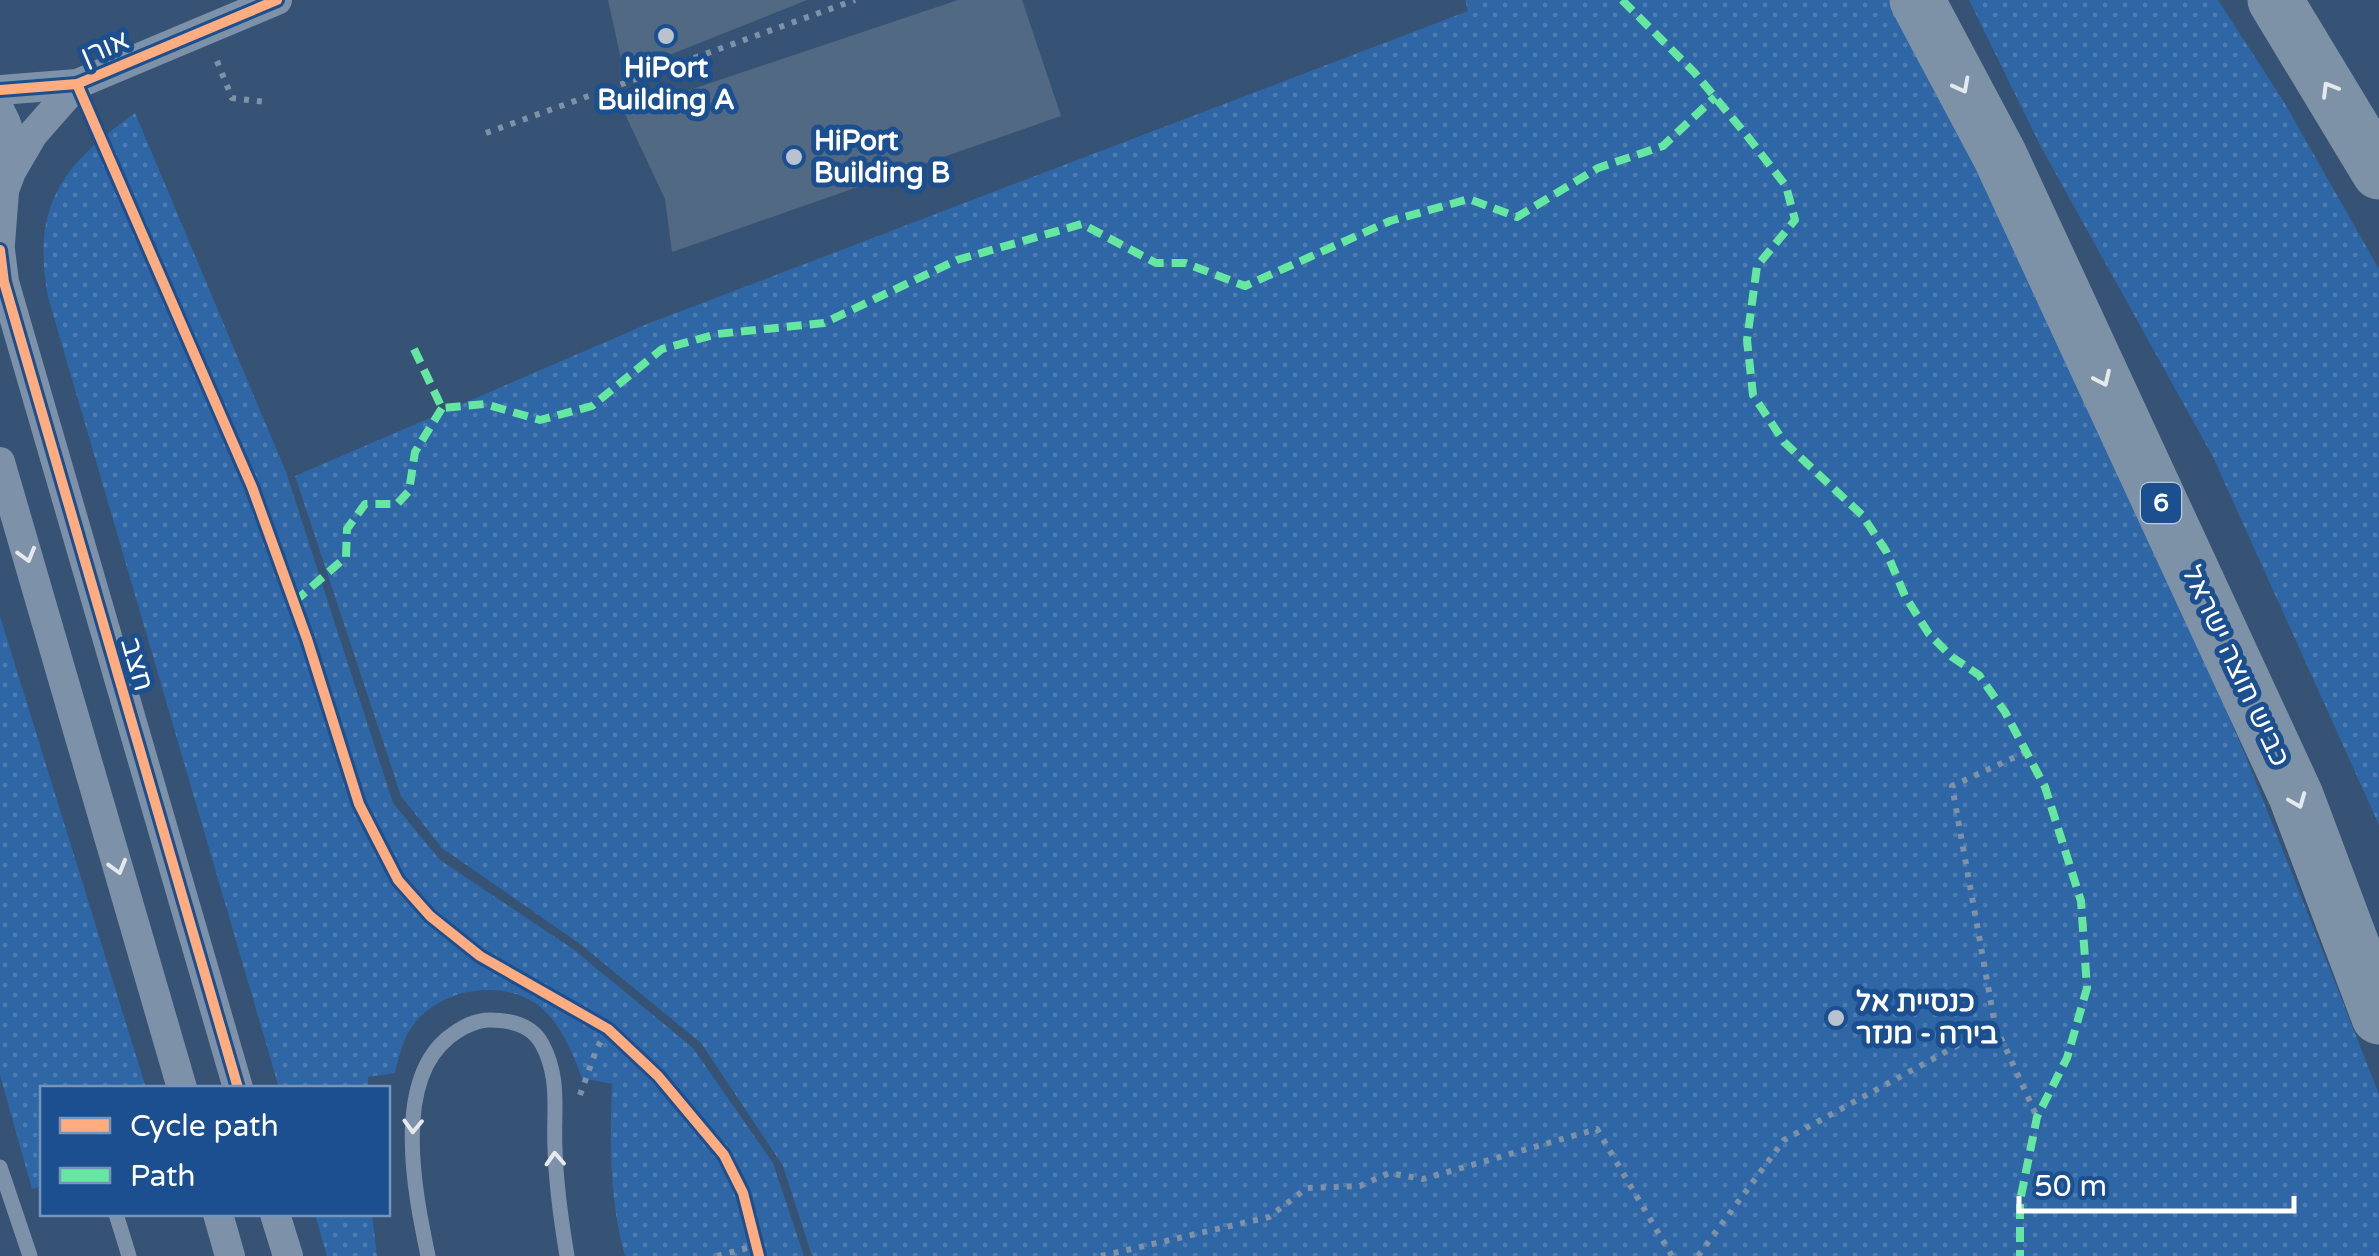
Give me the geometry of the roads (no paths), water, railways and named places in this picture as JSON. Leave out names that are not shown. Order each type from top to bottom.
[{"type":"highway","name":"כביש חוצה ישראל","points":[[1917,0],[2000,156],[2296,796],[2379,1017]]},
{"type":"highway","points":[[2275,0],[2379,172]]},
{"type":"street","name":"אורן","points":[[0,90],[77,84],[277,0]]},
{"type":"street","name":"אורן","points":[[5,186],[32,134],[77,84]]},
{"type":"street","points":[[0,112],[14,150],[5,186]]},
{"type":"street","name":"חצב","points":[[5,186],[0,246],[4,282],[237,1086]]},
{"type":"street","points":[[0,462],[181,1086]]},
{"type":"street","points":[[219,1216],[230,1256]]},
{"type":"street","points":[[276,1216],[288,1256]]},
{"type":"lane","points":[[428,1256],[414,1177],[412,1119],[422,1076],[434,1049],[478,1020],[503,1020],[524,1026],[540,1039],[552,1064],[557,1092],[557,1194],[567,1256]]},
{"type":"lane","points":[[0,1167],[30,1256]]},
{"type":"lane","points":[[117,1216],[129,1256]]},
{"type":"place","name":"HiPort Building A","points":[[666,36]]},
{"type":"place","name":"HiPort Building B","points":[[794,157]]},
{"type":"place","name":"כנסיית אל בירה - מנזר","points":[[1836,1018]]}]
